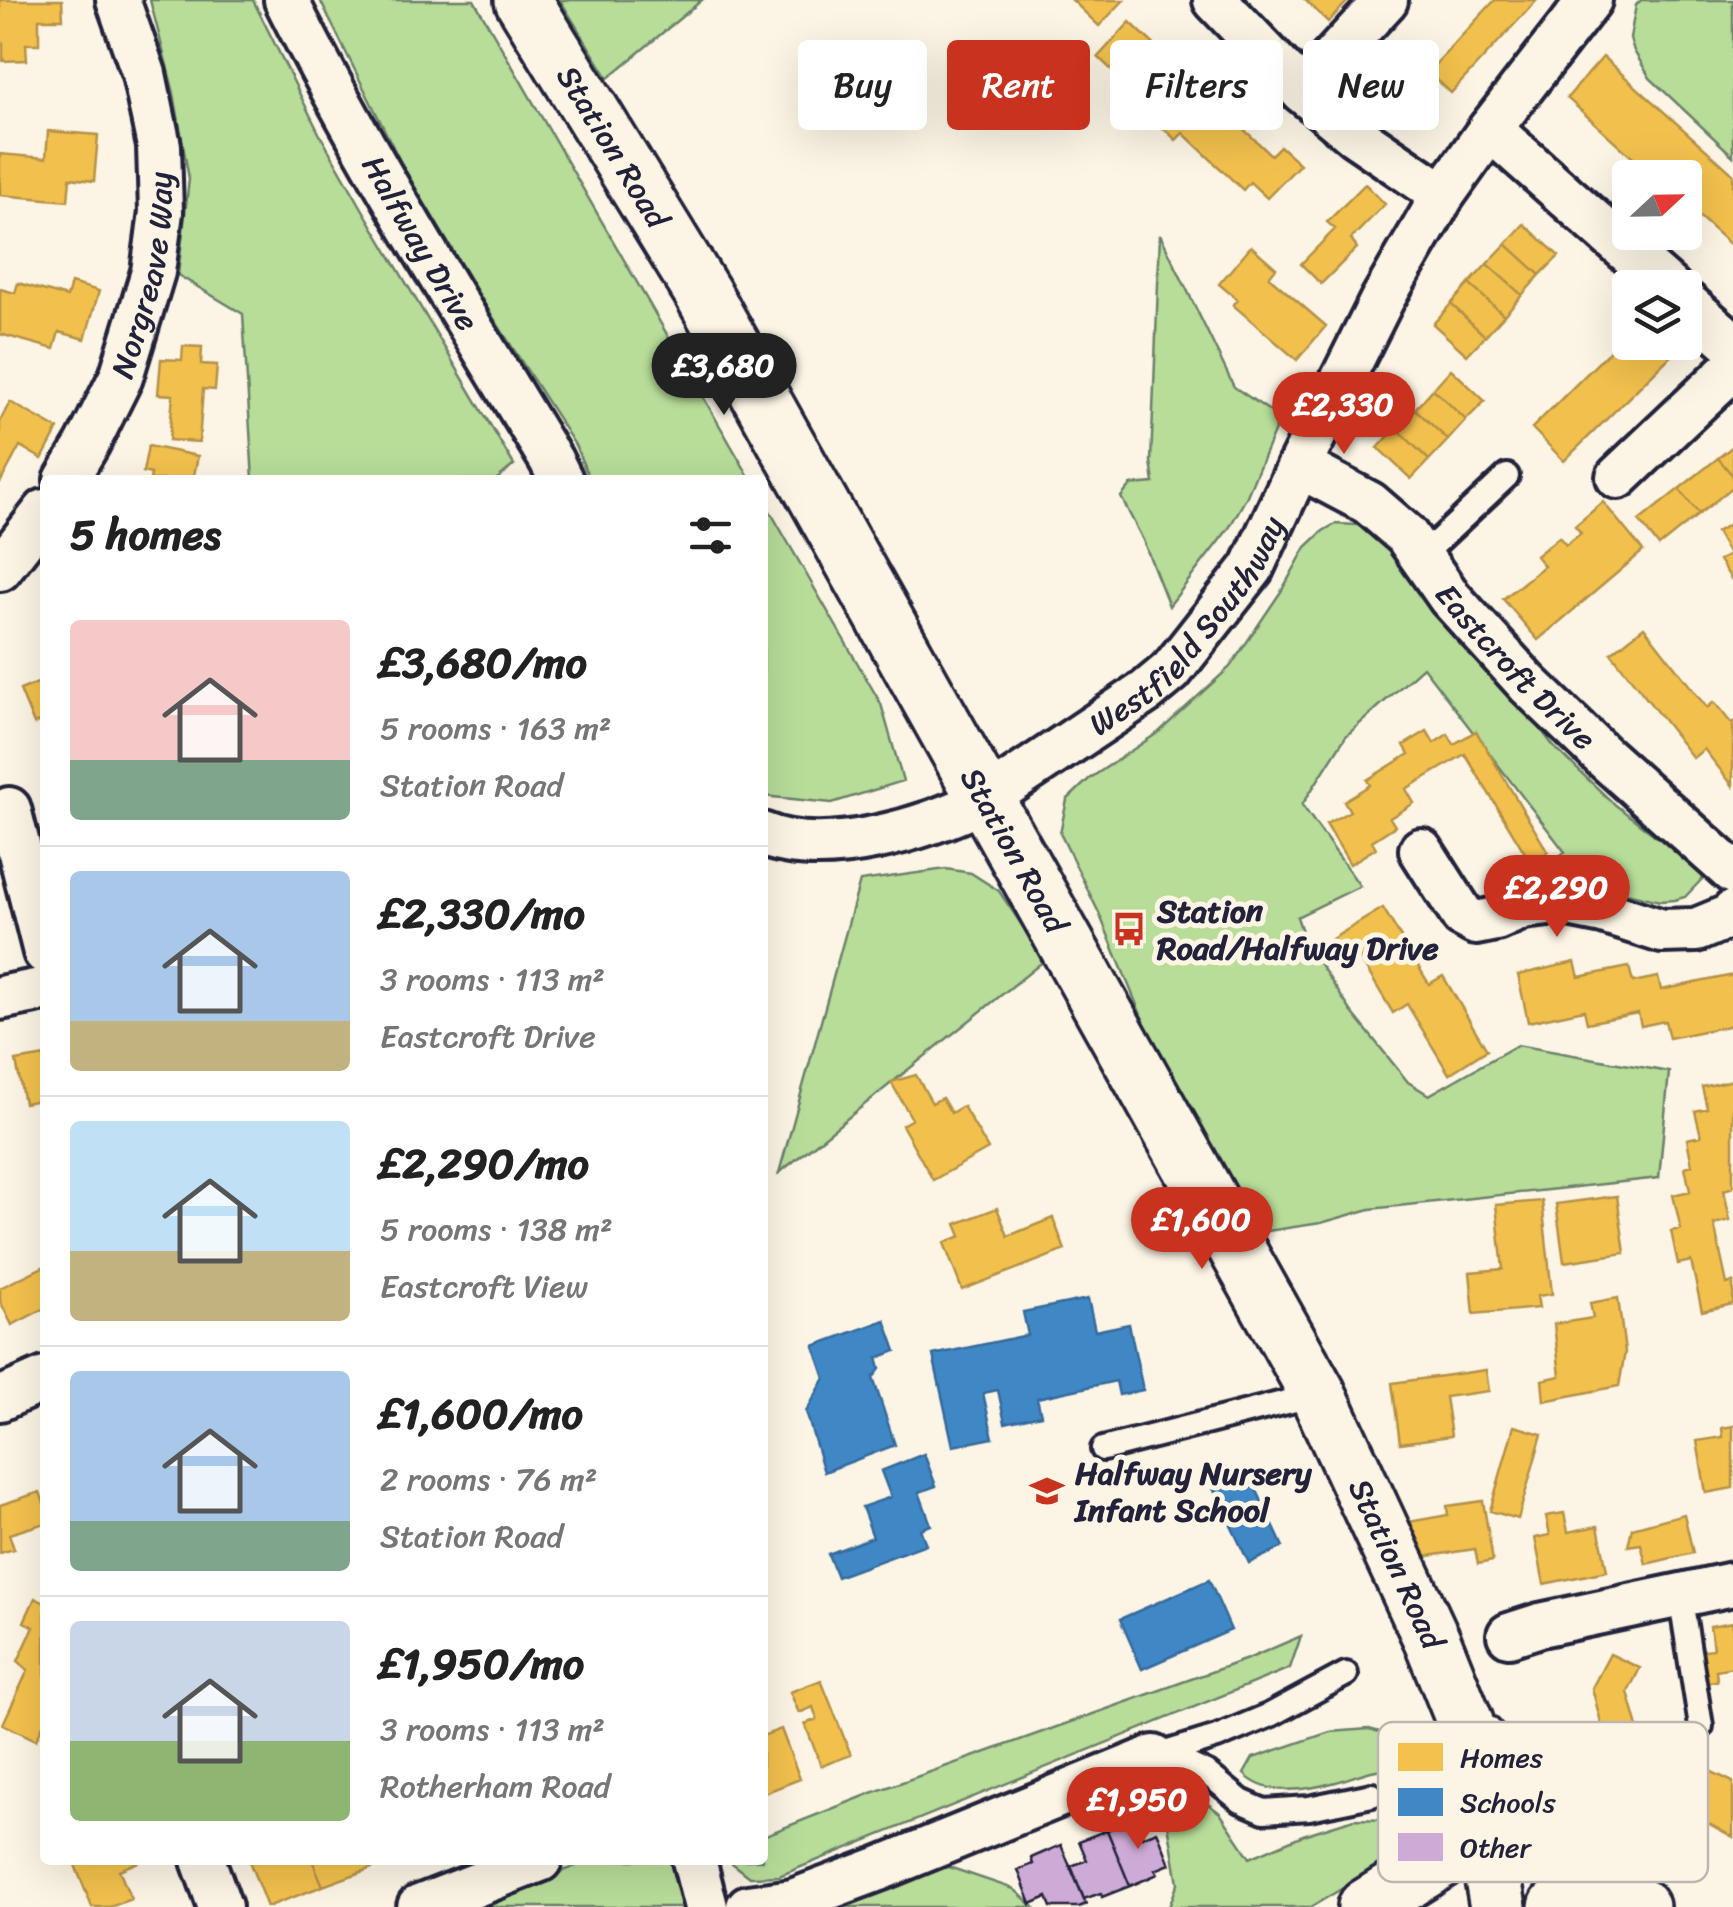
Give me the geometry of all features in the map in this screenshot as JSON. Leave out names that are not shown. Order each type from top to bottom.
[{"type":"main road","name":"Station Road","points":[[523,0],[702,292],[1318,1394],[1432,1640],[1465,1722]]},
{"type":"main road","points":[[1366,1907],[1408,1882]]},
{"type":"main road","name":"Station Road","points":[[1493,1882],[1498,1907]]},
{"type":"main road","name":"Station Road","points":[[1582,1882],[1597,1904]]},
{"type":"street","name":"Norgreave Way","points":[[69,475],[120,377],[153,272],[161,212],[159,146],[144,74],[118,0]]},
{"type":"street","name":"Halfway Drive","points":[[286,0],[367,150],[558,475]]},
{"type":"street","points":[[1214,0],[1302,90],[1355,135],[1444,195]]},
{"type":"street","points":[[1302,90],[1386,0]]},
{"type":"street","name":"Westfield Southway","points":[[986,800],[1171,671],[1252,568],[1382,300],[1444,195],[1590,0]]},
{"type":"street","points":[[1490,129],[1649,270]]},
{"type":"street","points":[[1702,317],[1733,344]]},
{"type":"street","points":[[1618,477],[1733,368]]},
{"type":"street","name":"Eastcroft Drive","points":[[1299,466],[1369,504],[1406,535],[1450,598],[1528,684],[1733,872]]},
{"type":"street","points":[[0,569],[40,517]]},
{"type":"street","points":[[768,836],[813,843],[878,837],[921,827],[986,800]]},
{"type":"street","points":[[9,809],[40,932]]},
{"type":"street","points":[[1421,850],[1463,916],[1476,923],[1524,907],[1558,903],[1662,931],[1696,930],[1733,912]]},
{"type":"street","points":[[0,998],[40,989]]},
{"type":"street","points":[[0,1399],[40,1381]]},
{"type":"street","points":[[1510,1635],[1540,1625],[1733,1584]]},
{"type":"street","points":[[748,1907],[793,1900],[1154,1756]]},
{"type":"street","points":[[205,1865],[220,1907]]},
{"type":"street","points":[[419,1907],[527,1865]]},
{"type":"street","points":[[695,1865],[706,1907]]},
{"type":"lane","points":[[1422,557],[1507,476]]},
{"type":"lane","points":[[1102,1450],[1318,1394]]},
{"type":"lane","points":[[1680,1594],[1700,1722]]},
{"type":"lane","points":[[1154,1756],[1217,1737],[1346,1674]]},
{"type":"lane","points":[[1154,1756],[1179,1760],[1208,1774],[1241,1801],[1264,1811],[1309,1808],[1372,1795]]},
{"type":"green space","points":[[150,0],[253,0],[319,133],[514,465],[502,475],[253,475],[243,314],[178,275],[189,179],[174,93]]},
{"type":"green space","points":[[320,0],[474,0],[748,475],[588,475],[575,445],[403,167]]},
{"type":"green space","points":[[560,0],[702,0],[608,78]]},
{"type":"green space","points":[[1641,0],[1733,0],[1733,156],[1650,78],[1634,51],[1630,38],[1636,5]]},
{"type":"green space","points":[[1160,234],[1234,387],[1280,418],[1229,528],[1169,606],[1121,497],[1131,485],[1154,483],[1151,462]]},
{"type":"green space","points":[[768,508],[881,704],[903,781],[832,803],[768,797]]},
{"type":"green space","points":[[1335,524],[1358,525],[1387,540],[1465,629],[1554,747],[1613,803],[1706,875],[1685,897],[1660,901],[1576,885],[1515,887],[1565,852],[1423,667],[1346,736],[1302,805],[1360,886],[1297,917],[1306,943],[1351,1011],[1408,1082],[1429,1095],[1517,1045],[1669,1072],[1659,1178],[1370,1209],[1321,1223],[1248,1234],[1174,1095],[1099,913],[1060,833],[1067,800],[1089,779],[1159,732],[1230,667],[1306,547]]},
{"type":"green space","points":[[946,869],[971,873],[999,891],[1045,960],[779,1173],[860,881]]},
{"type":"green space","points":[[1301,1636],[1290,1668],[779,1876],[750,1877],[734,1865],[768,1865],[768,1834],[877,1791],[1250,1658]]},
{"type":"green space","points":[[1330,1732],[1378,1732],[1378,1770],[1288,1790],[1264,1786],[1244,1774],[1253,1758]]},
{"type":"green space","points":[[1165,1783],[1197,1796],[1220,1813],[1250,1858],[1354,1819],[1378,1820],[1378,1867],[1311,1907],[1169,1907],[1178,1883],[1168,1824],[1155,1789]]},
{"type":"green space","points":[[937,1863],[1014,1889],[1034,1907],[824,1907]]},
{"type":"green space","points":[[578,1865],[678,1865],[691,1907],[470,1907]]},
{"type":"building: Homes","points":[[0,0],[62,0],[63,19],[39,19],[39,44],[26,44],[27,60],[3,61]]},
{"type":"building: Homes","points":[[1072,0],[1124,0],[1099,26]]},
{"type":"building: Homes","points":[[1305,0],[1349,0],[1328,22]]},
{"type":"building: Homes","points":[[1495,0],[1537,0],[1451,93],[1439,82],[1439,60]]},
{"type":"building: Homes","points":[[1130,22],[1149,40],[1114,40]]},
{"type":"building: Homes","points":[[1110,44],[1110,68],[1098,57]]},
{"type":"building: Homes","points":[[1603,57],[1733,174],[1733,247],[1702,219],[1702,160],[1635,160],[1567,98]]},
{"type":"building: Homes","points":[[1166,130],[1244,130],[1271,155],[1280,146],[1300,164],[1267,198],[1250,182],[1243,190],[1183,133],[1176,140]]},
{"type":"building: Homes","points":[[48,131],[98,135],[94,181],[70,178],[68,201],[0,195],[0,154],[46,158]]},
{"type":"building: Homes","points":[[1365,184],[1385,204],[1351,239],[1357,248],[1321,284],[1301,264],[1335,229],[1327,222]]},
{"type":"building: Homes","points":[[1524,224],[1559,256],[1540,275],[1506,244]]},
{"type":"building: Homes","points":[[1506,244],[1540,275],[1522,295],[1487,264]]},
{"type":"building: Homes","points":[[1251,246],[1276,268],[1269,277],[1326,326],[1297,360],[1233,305],[1238,300],[1219,284]]},
{"type":"building: Homes","points":[[1487,264],[1522,295],[1504,315],[1469,284]]},
{"type":"building: Homes","points":[[18,283],[67,297],[71,283],[99,291],[85,339],[59,332],[54,349],[0,334],[0,289],[15,293]]},
{"type":"building: Homes","points":[[1469,284],[1504,315],[1485,336],[1451,304]]},
{"type":"building: Homes","points":[[1451,304],[1485,336],[1467,355],[1433,324]]},
{"type":"building: Homes","points":[[183,346],[202,347],[201,364],[217,365],[215,390],[203,389],[199,442],[169,440],[173,395],[158,394],[161,359],[182,360]]},
{"type":"building: Homes","points":[[1612,349],[1612,360],[1667,360],[1564,461],[1532,428]]},
{"type":"building: Homes","points":[[1451,369],[1485,401],[1466,420],[1433,389]]},
{"type":"building: Homes","points":[[1433,389],[1466,420],[1448,440],[1415,409]]},
{"type":"building: Homes","points":[[10,402],[58,429],[42,459],[20,446],[0,483],[0,421]]},
{"type":"building: Homes","points":[[1415,409],[1448,440],[1429,460],[1396,428]]},
{"type":"building: Homes","points":[[1396,428],[1429,460],[1411,479],[1378,448]]},
{"type":"building: Homes","points":[[148,446],[198,456],[194,475],[143,472]]},
{"type":"building: Homes","points":[[1733,446],[1733,476],[1718,458]]},
{"type":"building: Homes","points":[[1718,458],[1733,476],[1733,487],[1699,514],[1679,489]]},
{"type":"building: Homes","points":[[1679,489],[1699,514],[1659,546],[1639,521]]},
{"type":"building: Homes","points":[[1603,502],[1643,551],[1538,640],[1503,599],[1544,566],[1536,556],[1559,537],[1566,545],[1581,533],[1575,526]]},
{"type":"building: Homes","points":[[1733,522],[1731,579],[1719,560],[1729,555],[1716,532]]},
{"type":"building: Homes","points":[[1644,627],[1707,708],[1714,702],[1733,722],[1733,786],[1704,749],[1693,758],[1611,653]]},
{"type":"building: Homes","points":[[40,682],[40,721],[34,724],[20,690]]},
{"type":"building: Homes","points":[[1427,731],[1434,743],[1448,734],[1454,744],[1476,731],[1548,852],[1531,863],[1465,754],[1406,789],[1414,803],[1390,818],[1395,826],[1372,841],[1376,848],[1350,864],[1326,824],[1350,811],[1344,801],[1370,785],[1367,780],[1409,754],[1404,745]]},
{"type":"building: Homes","points":[[1383,908],[1429,984],[1443,976],[1487,1050],[1449,1074],[1407,1004],[1393,1013],[1354,948],[1342,955],[1332,939]]},
{"type":"building: Homes","points":[[1575,962],[1579,977],[1629,967],[1633,982],[1658,977],[1661,990],[1733,975],[1733,1025],[1669,1038],[1665,1021],[1641,1026],[1638,1013],[1587,1023],[1584,1010],[1528,1022],[1518,975]]},
{"type":"building: Homes","points":[[40,1057],[40,1100],[24,1103],[16,1061]]},
{"type":"building: Homes","points":[[916,1075],[932,1103],[942,1098],[951,1113],[963,1106],[988,1149],[933,1180],[902,1125],[912,1119],[891,1082]]},
{"type":"building: Homes","points":[[1733,1080],[1733,1187],[1724,1190],[1730,1220],[1714,1224],[1727,1284],[1733,1282],[1733,1304],[1702,1311],[1691,1261],[1678,1264],[1671,1231],[1681,1229],[1673,1195],[1690,1191],[1685,1167],[1692,1165],[1687,1139],[1701,1136],[1695,1111],[1707,1108],[1702,1087]]},
{"type":"building: Homes","points":[[1617,1196],[1625,1253],[1564,1262],[1556,1204]]},
{"type":"building: Homes","points":[[1542,1201],[1552,1294],[1537,1296],[1539,1308],[1474,1314],[1470,1272],[1503,1269],[1496,1205]]},
{"type":"building: Homes","points":[[997,1208],[1008,1236],[1053,1218],[1065,1250],[962,1290],[944,1243],[961,1236],[956,1224]]},
{"type":"building: Homes","points":[[40,1268],[40,1311],[12,1325],[0,1301],[0,1288]]},
{"type":"building: Homes","points":[[1618,1298],[1625,1352],[1619,1386],[1544,1401],[1542,1380],[1560,1376],[1554,1324],[1593,1318],[1590,1303]]},
{"type":"building: Homes","points":[[1486,1370],[1489,1391],[1445,1397],[1451,1436],[1400,1443],[1392,1383]]},
{"type":"building: Homes","points":[[1514,1426],[1542,1434],[1518,1519],[1490,1511]]},
{"type":"building: Homes","points":[[1733,1426],[1733,1488],[1706,1493],[1697,1441],[1723,1437],[1722,1428]]},
{"type":"building: Homes","points":[[40,1492],[40,1525],[9,1534],[14,1549],[0,1553],[0,1505]]},
{"type":"building: Homes","points":[[1483,1501],[1493,1561],[1478,1564],[1475,1549],[1408,1559],[1403,1523],[1448,1515],[1447,1506]]},
{"type":"building: Homes","points":[[1564,1513],[1568,1532],[1598,1526],[1607,1571],[1544,1584],[1535,1538],[1550,1535],[1546,1516]]},
{"type":"building: Homes","points":[[1684,1514],[1693,1553],[1646,1564],[1641,1544],[1628,1546],[1632,1528]]},
{"type":"building: Homes","points":[[35,1598],[40,1600],[40,1732],[36,1740],[3,1724],[28,1670],[18,1661],[34,1627],[24,1622]]},
{"type":"building: Homes","points":[[1733,1622],[1733,1667],[1716,1670],[1717,1681],[1702,1683],[1697,1651],[1713,1649],[1710,1626]]},
{"type":"building: Homes","points":[[1610,1654],[1640,1668],[1628,1692],[1636,1722],[1601,1722],[1592,1688]]},
{"type":"building: Homes","points":[[821,1680],[851,1755],[821,1766],[805,1724],[817,1719],[813,1707],[799,1713],[790,1692]]},
{"type":"building: Homes","points":[[781,1729],[800,1779],[768,1792],[768,1734]]},
{"type":"building: Homes","points":[[1708,1770],[1733,1782],[1733,1837],[1708,1823]]},
{"type":"building: Homes","points":[[75,1865],[131,1865],[119,1870],[131,1899],[110,1907],[92,1907]]},
{"type":"building: Homes","points":[[251,1865],[314,1865],[323,1886],[267,1907]]},
{"type":"building: Homes","points":[[314,1865],[371,1865],[372,1868],[323,1886]]},
{"type":"building: Schools","points":[[1088,1299],[1095,1331],[1129,1324],[1143,1390],[1119,1395],[1116,1381],[1037,1398],[1041,1415],[1005,1423],[998,1390],[983,1393],[993,1438],[953,1446],[933,1355],[1028,1335],[1023,1312]]},
{"type":"building: Schools","points":[[885,1320],[896,1351],[877,1358],[880,1369],[873,1378],[895,1445],[824,1472],[806,1412],[825,1378],[814,1346]]},
{"type":"building: Schools","points":[[924,1454],[936,1486],[919,1492],[931,1525],[920,1529],[926,1544],[837,1577],[828,1554],[873,1537],[862,1507],[891,1497],[881,1471]]},
{"type":"building: Schools","points":[[1247,1469],[1283,1547],[1249,1563],[1212,1486]]},
{"type":"building: Schools","points":[[1209,1580],[1231,1630],[1142,1669],[1120,1619]]},
{"type":"building: Other","points":[[1135,1818],[1142,1837],[1157,1831],[1170,1864],[1130,1886],[1107,1830]]},
{"type":"building: Other","points":[[1107,1830],[1130,1886],[1084,1899],[1071,1866],[1087,1860],[1079,1841]]},
{"type":"building: Other","points":[[1061,1845],[1086,1904],[1051,1907],[1047,1897],[1031,1904],[1018,1870],[1033,1864],[1031,1858]]},
{"type":"place","name":"Station Road/Halfway Drive","points":[[1129,929]]},
{"type":"place","name":"Halfway Nursery Infant School","points":[[1047,1491]]}]
